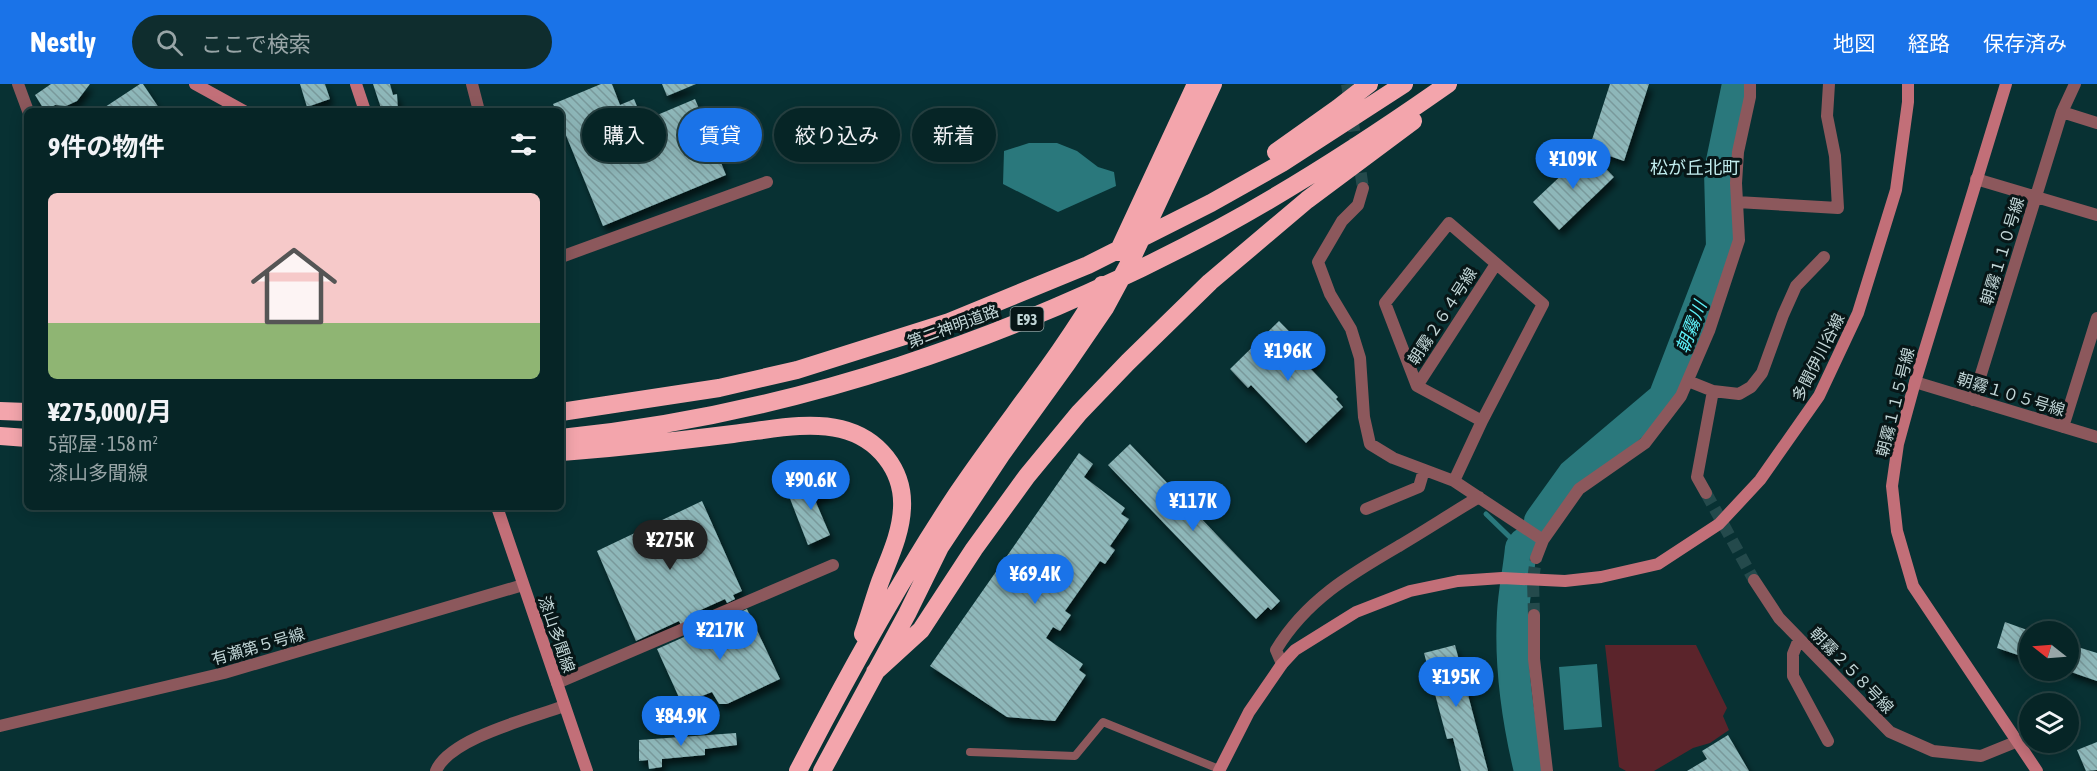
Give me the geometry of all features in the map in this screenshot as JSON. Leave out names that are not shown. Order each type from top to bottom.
[{"type":"highway","points":[[798,771],[852,667],[957,495],[1062,358],[1090,331],[1119,284],[1197,84]]},
{"type":"highway","points":[[1173,150],[1213,84]]},
{"type":"highway","points":[[1164,226],[1238,179],[1369,84]]},
{"type":"highway","name":"第二神明道路","points":[[564,412],[719,388],[797,370],[949,322],[1088,265],[1164,226],[1281,163],[1404,84]]},
{"type":"highway","name":"第二神明道路","points":[[564,438],[670,422],[802,395],[881,372],[1021,321],[1156,261],[1219,228],[1287,189],[1448,84]]},
{"type":"highway","points":[[875,672],[921,630],[974,549],[1027,476],[1079,413],[1128,362],[1210,282],[1306,200],[1462,84]]},
{"type":"highway","points":[[822,771],[907,614],[940,547],[1062,358]]},
{"type":"highway","points":[[0,411],[24,412]]},
{"type":"highway","points":[[564,452],[804,426],[841,429],[870,442],[892,465],[902,493],[902,508],[895,543],[852,667]]},
{"type":"highway","points":[[0,436],[24,438]]},
{"type":"street","points":[[18,84],[27,108]]},
{"type":"street","points":[[195,84],[239,108]]},
{"type":"street","points":[[356,84],[364,108]]},
{"type":"street","points":[[472,84],[477,108]]},
{"type":"street","points":[[1536,558],[1543,540],[1579,489],[1645,442],[1681,396],[1688,381],[1709,331],[1739,240],[1738,152],[1750,97],[1750,84]]},
{"type":"street","points":[[1737,202],[1838,208],[1835,156],[1827,116],[1829,84]]},
{"type":"street","name":"多聞伊川谷線","points":[[1282,664],[1295,650],[1356,612],[1410,591],[1458,581],[1502,578],[1565,580],[1601,577],[1658,564],[1719,524],[1760,480],[1819,396],[1858,313],[1896,190],[1908,102],[1908,84]]},
{"type":"street","name":"朝霧１１５号線","points":[[2006,84],[1915,382],[1898,444],[1892,486],[1897,531],[1913,586],[2037,771]]},
{"type":"street","name":"朝霧１１０号線","points":[[1973,400],[2062,112],[2075,84]]},
{"type":"street","points":[[2062,112],[2097,123]]},
{"type":"street","points":[[1976,179],[2097,216]]},
{"type":"street","points":[[564,256],[767,182]]},
{"type":"street","points":[[1363,188],[1358,205],[1342,221],[1318,262],[1330,294],[1351,329],[1360,358],[1364,417],[1370,444],[1393,459],[1454,481],[1543,540]]},
{"type":"street","points":[[1454,481],[1482,421],[1543,304],[1449,223],[1385,303],[1417,386],[1482,421]]},
{"type":"street","points":[[1688,381],[1713,391],[1738,394],[1751,387],[1762,373],[1796,286],[1824,257]]},
{"type":"street","name":"朝霧２６４号線","points":[[1417,386],[1496,264]]},
{"type":"street","points":[[2063,427],[2097,318]]},
{"type":"street","name":"朝霧１０５号線","points":[[1915,382],[2097,437]]},
{"type":"street","points":[[1706,493],[1697,477],[1713,391]]},
{"type":"street","points":[[1366,509],[1419,487],[1424,470]]},
{"type":"street","points":[[1220,770],[1249,712],[1282,664],[1276,650],[1312,605],[1334,586],[1479,497]]},
{"type":"street","name":"漆山多聞線","points":[[498,510],[587,771]]},
{"type":"street","points":[[557,683],[833,565]]},
{"type":"street","name":"朝霧２５８号線","points":[[1754,580],[1779,618],[1890,732],[1933,752],[1981,756],[2018,741]]},
{"type":"street","name":"有瀬第５号線","points":[[0,726],[224,673],[523,585]]},
{"type":"street","points":[[1534,615],[1534,658],[1547,771]]},
{"type":"street","points":[[1799,639],[1792,654],[1793,676],[1828,741]]},
{"type":"street","points":[[436,771],[439,763],[470,740],[564,706]]},
{"type":"lane","points":[[970,752],[1075,756],[1103,722],[1220,770]]},
{"type":"shaded area","points":[[1605,645],[1696,645],[1727,708],[1723,716],[1729,730],[1710,743],[1693,748],[1654,771],[1626,771],[1619,767]]},
{"type":"water","points":[[1029,143],[1057,143],[1077,151],[1098,167],[1114,172],[1116,186],[1058,212],[1003,184],[1004,151]]},
{"type":"water","points":[[1597,664],[1602,727],[1564,730],[1559,667]]},
{"type":"building","points":[[51,84],[90,84],[77,101],[66,106],[55,105],[43,108],[35,95]]},
{"type":"building","points":[[143,84],[159,108],[104,108]]},
{"type":"building","points":[[300,84],[325,84],[330,99],[307,107]]},
{"type":"building","points":[[373,84],[390,84],[393,95],[397,94],[398,108],[381,108]]},
{"type":"building","points":[[601,84],[612,84],[620,105],[634,99],[638,108],[582,108],[582,162],[666,162],[666,111],[695,99],[699,108],[678,108],[678,162],[721,162],[726,175],[603,226],[564,130],[564,108],[555,108],[553,104]]},
{"type":"building","points":[[662,84],[696,84],[667,96]]},
{"type":"building","points":[[1610,84],[1649,84],[1624,161],[1589,149]]},
{"type":"building","points":[[1588,150],[1614,177],[1559,230],[1533,202]]},
{"type":"building","points":[[1279,321],[1317,360],[1309,367],[1338,397],[1336,399],[1343,407],[1306,443],[1251,385],[1248,388],[1230,369]]},
{"type":"building","points":[[1130,444],[1280,601],[1271,610],[1268,607],[1256,619],[1108,465]]},
{"type":"building","points":[[1079,453],[1093,464],[1084,477],[1125,508],[1121,514],[1129,519],[1110,546],[1115,550],[1105,564],[1100,561],[1065,611],[1071,615],[1060,631],[1053,627],[1046,638],[1083,664],[1079,670],[1086,675],[1055,721],[1007,717],[930,666]]},
{"type":"building","points":[[823,478],[830,492],[815,500],[830,535],[808,545],[789,496]]},
{"type":"building","points":[[702,501],[742,591],[733,595],[735,599],[727,603],[725,599],[694,613],[696,618],[681,625],[679,621],[636,641],[597,551]]},
{"type":"building","points":[[747,609],[780,679],[727,704],[719,704],[712,692],[682,704],[657,649]]},
{"type":"building","points":[[2005,622],[2019,627],[2019,655],[1997,648]]},
{"type":"building","points":[[1455,645],[1488,771],[1461,771],[1453,738],[1447,739],[1424,653]]},
{"type":"building","points":[[2079,647],[2097,653],[2097,681],[2079,675]]},
{"type":"building","points":[[736,733],[737,745],[705,749],[705,755],[662,759],[662,767],[649,769],[648,760],[639,761],[639,740]]},
{"type":"building","points":[[1728,735],[1749,771],[1687,771],[1707,759],[1702,751]]},
{"type":"building","points":[[2097,742],[2097,770],[2086,771],[2078,753],[2079,749]]},
{"type":"waterway","name":"朝霧川","points":[[1540,521],[1573,475],[1664,398],[1722,247],[1720,171],[1738,84]]},
{"type":"waterway","points":[[1486,514],[1521,548]]},
{"type":"waterway","name":"朝霧川","points":[[1524,544],[1521,548],[1512,633],[1519,713],[1530,771]]},
{"type":"tunnel","points":[[1347,84],[1363,188]]},
{"type":"tunnel","points":[[1706,493],[1754,580]]},
{"type":"tunnel","points":[[1534,615],[1533,580],[1536,558]]},
{"type":"district","name":"松が丘北町","points":[[1695,167]]}]
